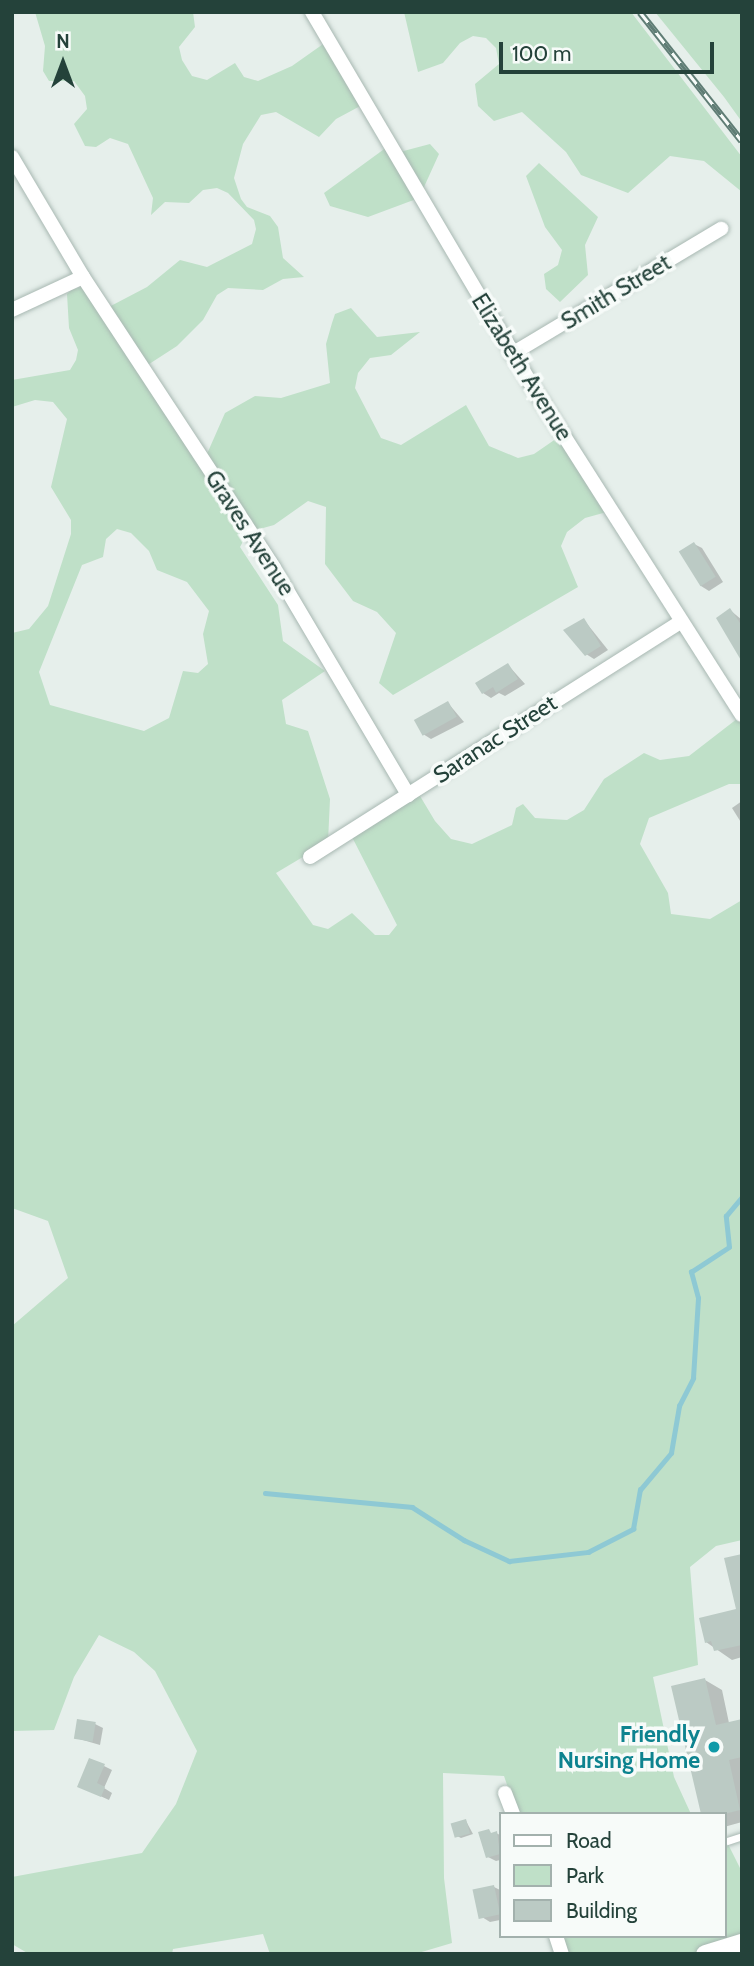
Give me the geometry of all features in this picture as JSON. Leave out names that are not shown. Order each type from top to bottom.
[{"type":"street","name":"Elizabeth Avenue","points":[[312,12],[512,354],[680,622],[742,715]]},
{"type":"street","name":"Graves Avenue","points":[[12,157],[83,277],[274,568],[408,795]]},
{"type":"street","name":"Smith Street","points":[[512,354],[721,229]]},
{"type":"street","points":[[12,310],[83,277]]},
{"type":"street","name":"Saranac Street","points":[[310,857],[680,622]]},
{"type":"street","points":[[505,1793],[512,1812]]},
{"type":"street","points":[[705,1954],[742,1943]]},
{"type":"lane","points":[[727,1841],[742,1836]]},
{"type":"green space","points":[[35,12],[193,12],[195,27],[179,47],[182,60],[192,76],[207,80],[235,63],[244,77],[258,81],[292,66],[326,42],[364,104],[336,119],[319,137],[276,112],[261,115],[243,144],[234,178],[241,199],[247,207],[270,216],[278,227],[283,258],[304,277],[283,279],[263,290],[228,288],[217,295],[203,320],[177,346],[143,368],[203,463],[225,413],[255,396],[281,398],[330,383],[326,344],[335,314],[351,308],[377,337],[420,332],[391,355],[370,358],[358,373],[355,388],[381,438],[401,445],[466,405],[489,446],[518,458],[534,454],[563,434],[614,510],[585,518],[567,532],[561,546],[578,587],[393,695],[379,683],[396,633],[377,612],[353,601],[325,564],[326,507],[308,501],[274,525],[248,532],[240,547],[278,605],[283,641],[325,671],[282,700],[286,724],[308,731],[330,799],[328,842],[276,873],[313,925],[328,929],[352,913],[375,935],[389,935],[397,925],[352,837],[423,793],[420,796],[435,821],[451,839],[472,844],[512,825],[516,808],[523,804],[535,818],[567,820],[584,810],[604,779],[644,753],[660,760],[689,756],[742,715],[742,784],[729,784],[649,818],[640,844],[668,893],[671,914],[710,919],[742,900],[742,1540],[716,1546],[690,1567],[698,1665],[653,1677],[674,1777],[690,1812],[516,1812],[504,1776],[443,1773],[444,1878],[452,1943],[415,1954],[270,1954],[263,1934],[173,1949],[172,1954],[29,1954],[12,1944],[12,1877],[142,1853],[176,1804],[197,1751],[155,1671],[134,1652],[99,1635],[74,1677],[54,1730],[12,1731],[12,1326],[68,1278],[48,1221],[12,1208],[12,633],[29,629],[48,606],[71,534],[71,520],[51,487],[67,419],[53,402],[35,400],[12,407],[12,380],[70,370],[78,350],[69,328],[67,294],[71,290],[88,285],[105,309],[147,287],[180,260],[207,267],[252,244],[256,229],[254,220],[228,193],[217,188],[203,190],[189,203],[165,202],[151,215],[153,198],[128,144],[110,138],[96,147],[85,146],[74,124],[87,109],[85,96],[74,81],[49,81],[43,71],[45,46]],"holes":[[[117,529],[131,533],[149,551],[157,570],[187,582],[209,611],[203,634],[208,664],[198,673],[183,671],[169,718],[144,731],[50,705],[39,672],[82,565],[103,557],[106,539]]]},
{"type":"green space","points":[[404,12],[631,12],[742,157],[742,192],[704,161],[670,156],[628,193],[581,175],[566,152],[522,112],[494,121],[478,106],[475,84],[499,64],[496,48],[486,38],[473,36],[460,43],[443,63],[418,72]]},
{"type":"green space","points":[[655,12],[742,12],[742,122],[724,97]]},
{"type":"green space","points":[[430,144],[439,154],[419,198],[368,217],[330,206],[324,193],[387,147],[396,153]]},
{"type":"green space","points":[[539,163],[598,217],[585,245],[588,275],[560,302],[546,289],[544,274],[558,265],[562,250],[545,227],[526,176]]},
{"type":"green space","points":[[726,1840],[742,1872],[742,1946],[717,1954],[564,1954],[560,1938],[726,1938]]},
{"type":"building","points":[[694,542],[716,577],[700,586],[679,552]]},
{"type":"building","points":[[730,608],[742,626],[742,662],[716,618]]},
{"type":"building","points":[[584,618],[601,646],[585,656],[563,630]]},
{"type":"building","points":[[508,663],[518,679],[496,693],[493,687],[482,694],[475,683]]},
{"type":"building","points":[[448,701],[457,717],[423,736],[414,720]]},
{"type":"building","points":[[742,1554],[742,1645],[714,1651],[711,1641],[705,1643],[699,1618],[736,1609],[724,1558]]},
{"type":"building","name":"Friendly Nursing Home","points":[[705,1678],[716,1725],[742,1719],[742,1757],[729,1760],[740,1810],[726,1814],[701,1812],[671,1686]]},
{"type":"building","points":[[77,1719],[96,1722],[93,1742],[74,1739]]},
{"type":"building","points":[[89,1758],[105,1764],[97,1783],[105,1787],[101,1797],[77,1787]]},
{"type":"building","points":[[466,1819],[470,1833],[455,1838],[451,1823]]},
{"type":"building","points":[[489,1829],[491,1833],[497,1831],[498,1855],[486,1858],[478,1832]]},
{"type":"building","points":[[494,1885],[498,1915],[479,1919],[472,1890]]},
{"type":"waterway","points":[[265,1493],[412,1507],[464,1540],[509,1561],[588,1552],[633,1529],[640,1490],[671,1453],[679,1406],[693,1378],[698,1298],[691,1272],[729,1247],[726,1216],[742,1197]]},
{"type":"railway","points":[[640,12],[742,141]]},
{"type":"place","name":"Friendly Nursing Home","points":[[714,1747]]}]
